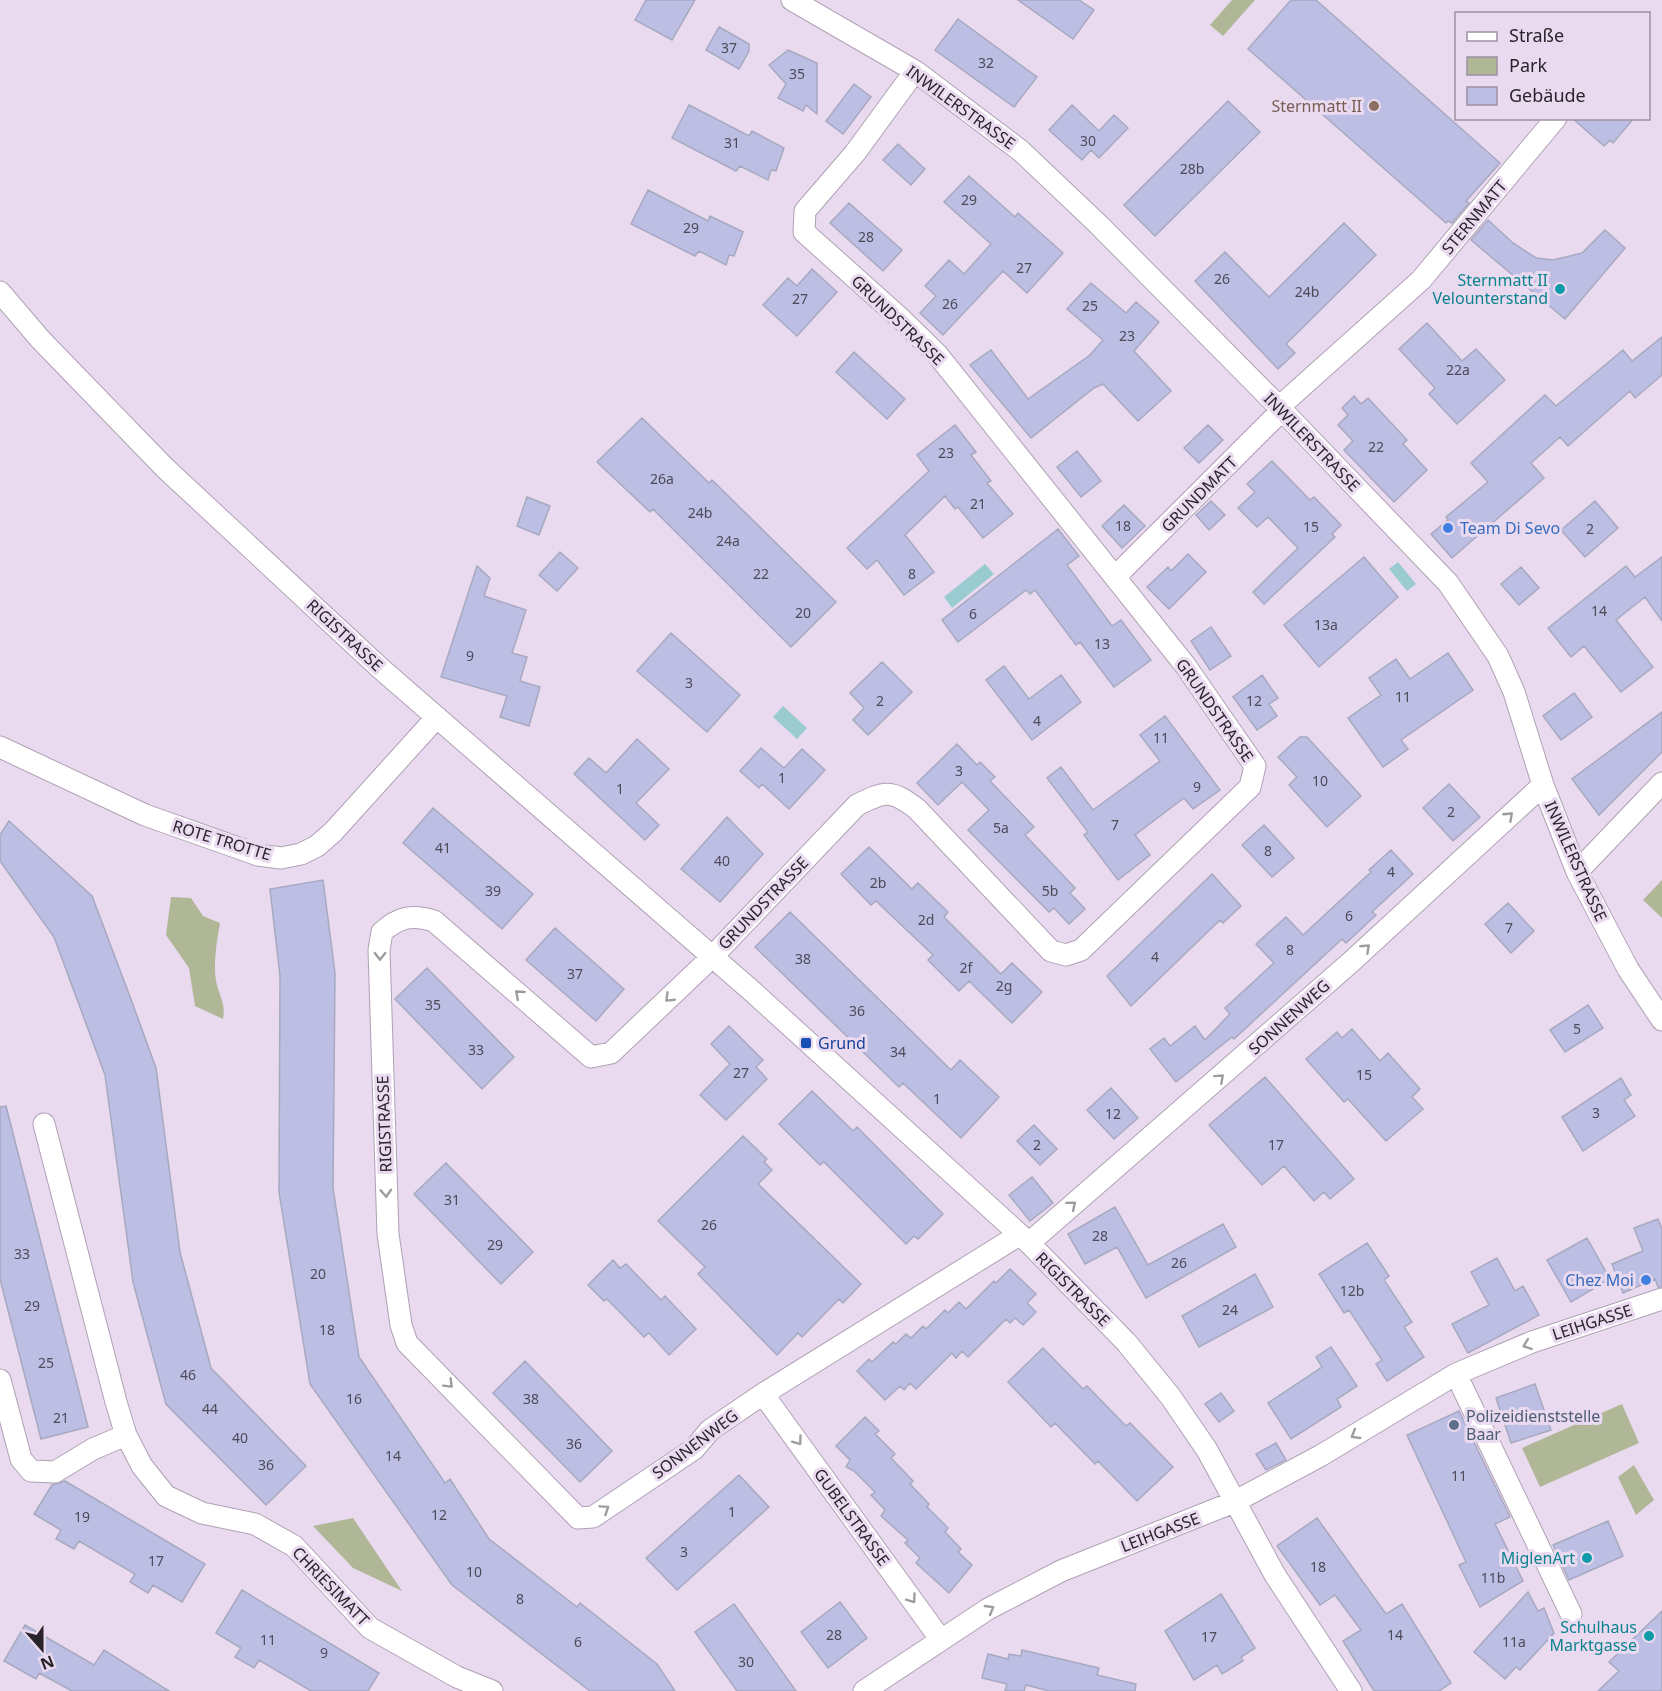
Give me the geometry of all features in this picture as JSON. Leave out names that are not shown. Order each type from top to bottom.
[{"type":"street","name":"INWILERSTRASSE","points":[[792,0],[915,71],[1021,151],[1099,225],[1281,409],[1448,583],[1490,641],[1514,692],[1543,785],[1577,872],[1628,969],[1662,1020]]},
{"type":"street","name":"GRUNDSTRASSE","points":[[711,958],[857,805],[881,793],[899,795],[917,809],[1050,951],[1066,955],[1081,950],[1250,787],[1255,766],[1185,665],[937,354],[804,232],[806,211],[855,153],[915,71]]},
{"type":"street","name":"STERNMATT","points":[[1281,409],[1421,280],[1554,120]]},
{"type":"street","name":"RIGISTRASSE","points":[[0,292],[40,339],[165,468],[380,668],[711,958],[753,992],[1024,1239],[1126,1342],[1170,1396],[1207,1450],[1275,1575],[1351,1691]]},
{"type":"street","name":"GRUNDMATT","points":[[1115,577],[1281,409]]},
{"type":"street","name":"ROTE TROTTE","points":[[0,747],[145,815],[258,855],[281,858],[301,854],[317,846],[333,832],[437,717]]},
{"type":"street","points":[[1577,872],[1662,783]]},
{"type":"street","name":"SONNENWEG","points":[[407,1343],[578,1518],[593,1517],[694,1449],[710,1430],[763,1394],[1024,1239],[1351,962],[1543,785]]},
{"type":"street","name":"RIGISTRASSE","points":[[407,1343],[401,1325],[388,1234],[379,950],[382,932],[395,921],[416,915],[434,921],[591,1057],[611,1053],[711,958]]},
{"type":"street","name":"CHRIESIMATT","points":[[44,1124],[126,1436],[142,1466],[166,1496],[202,1513],[242,1520],[294,1546],[370,1628],[457,1677],[492,1691]]},
{"type":"street","name":"LEIHGASSE","points":[[864,1691],[988,1609],[1061,1571],[1234,1502],[1320,1456],[1456,1374],[1532,1342],[1662,1299]]},
{"type":"street","points":[[1456,1374],[1571,1614]]},
{"type":"street","points":[[0,1380],[21,1459],[31,1471],[55,1472],[93,1449],[126,1436]]},
{"type":"street","name":"GUBELSTRASSE","points":[[763,1394],[941,1640]]},
{"type":"green space","points":[[1232,0],[1255,0],[1223,36],[1210,25]]},
{"type":"green space","points":[[1662,880],[1662,918],[1643,900]]},
{"type":"green space","points":[[171,897],[191,898],[203,916],[220,923],[215,967],[216,981],[223,1004],[223,1019],[195,1006],[189,968],[166,935]]},
{"type":"green space","points":[[1622,1404],[1639,1443],[1540,1487],[1522,1448]]},
{"type":"green space","points":[[1634,1465],[1654,1500],[1636,1515],[1618,1477]]},
{"type":"green space","points":[[353,1518],[402,1591],[353,1568],[313,1526]]},
{"type":"shaded area","points":[[1398,562],[1416,584],[1407,591],[1389,569]]},
{"type":"shaded area","points":[[985,564],[994,574],[952,608],[944,597]]},
{"type":"shaded area","points":[[783,706],[807,728],[797,739],[773,717]]},
{"type":"building","points":[[646,0],[695,0],[672,40],[635,20]]},
{"type":"building","points":[[1018,0],[1079,0],[1094,10],[1073,39]]},
{"type":"building","name":"Sternmatt II","points":[[1291,0],[1316,0],[1500,163],[1466,201],[1469,203],[1452,223],[1448,221],[1446,223],[1248,49]]},
{"type":"building","points":[[958,19],[1037,77],[1014,107],[935,50]]},
{"type":"building","points":[[719,27],[749,44],[749,51],[739,69],[706,50]]},
{"type":"building","points":[[788,50],[817,63],[817,114],[806,105],[803,111],[778,98],[786,84],[769,65]]},
{"type":"building","points":[[854,84],[871,97],[843,134],[826,121]]},
{"type":"building","points":[[1228,101],[1260,132],[1155,236],[1124,205]]},
{"type":"building","points":[[689,105],[749,136],[752,131],[784,148],[776,171],[771,170],[768,180],[740,166],[736,171],[672,138]]},
{"type":"building","points":[[1072,105],[1099,131],[1114,115],[1128,128],[1099,158],[1091,150],[1082,160],[1049,130]]},
{"type":"building","points":[[1574,120],[1632,120],[1613,143],[1610,140],[1604,146]]},
{"type":"building","points":[[898,144],[925,169],[911,185],[883,160]]},
{"type":"building","points":[[969,176],[1015,217],[1018,213],[1063,253],[1027,293],[1003,271],[943,335],[920,313],[936,296],[925,286],[949,260],[964,274],[991,244],[944,202]]},
{"type":"building","points":[[648,190],[708,221],[710,216],[743,232],[734,256],[729,255],[726,265],[699,251],[695,256],[631,224]]},
{"type":"building","points":[[849,203],[902,250],[883,271],[830,223]]},
{"type":"building","name":"Sternmatt II Velounterstand","points":[[1488,220],[1513,243],[1536,258],[1553,260],[1582,253],[1605,230],[1625,248],[1565,319],[1471,240]]},
{"type":"building","points":[[1344,223],[1376,255],[1286,344],[1295,353],[1278,369],[1195,281],[1225,252],[1269,297]]},
{"type":"building","points":[[812,269],[837,292],[797,336],[763,305],[788,278],[797,286]]},
{"type":"building","points":[[1091,283],[1126,313],[1136,302],[1159,322],[1134,351],[1171,391],[1138,421],[1103,384],[1094,388],[1031,438],[970,365],[991,350],[1028,399],[1090,355],[1103,340],[1067,309]]},
{"type":"building","points":[[1427,323],[1462,361],[1476,349],[1505,380],[1457,424],[1429,394],[1435,388],[1399,349]]},
{"type":"building","points":[[1662,337],[1662,375],[1635,398],[1630,391],[1568,446],[1560,437],[1531,463],[1544,478],[1452,558],[1431,534],[1448,520],[1446,517],[1488,482],[1471,463],[1545,395],[1556,406],[1623,350],[1632,361]]},
{"type":"building","points":[[854,352],[905,399],[887,419],[836,372]]},
{"type":"building","points":[[1354,396],[1361,404],[1368,398],[1407,440],[1403,444],[1427,470],[1394,502],[1344,450],[1353,441],[1338,425],[1348,415],[1342,408]]},
{"type":"building","points":[[642,418],[709,483],[712,480],[836,602],[791,647],[653,509],[650,512],[597,462]]},
{"type":"building","points":[[955,425],[976,452],[971,455],[991,481],[987,483],[1013,514],[983,538],[958,507],[955,509],[945,496],[905,535],[934,572],[904,595],[877,560],[867,569],[847,548],[929,471],[917,455]]},
{"type":"building","points":[[1208,425],[1223,440],[1199,463],[1184,448]]},
{"type":"building","points":[[1077,451],[1101,481],[1081,497],[1057,467]]},
{"type":"building","points":[[1272,461],[1310,500],[1314,497],[1341,525],[1332,534],[1335,537],[1264,604],[1253,592],[1298,548],[1268,517],[1257,527],[1238,508],[1255,492],[1247,484]]},
{"type":"building","points":[[527,497],[550,506],[539,535],[517,526]]},
{"type":"building","points":[[1211,501],[1225,515],[1209,530],[1196,515]]},
{"type":"building","points":[[1595,501],[1618,528],[1585,557],[1561,530]]},
{"type":"building","points":[[1124,505],[1145,526],[1122,548],[1102,526]]},
{"type":"building","points":[[1058,529],[1079,556],[1067,565],[1112,626],[1121,620],[1151,660],[1114,687],[1080,642],[1076,645],[1035,590],[1030,594],[1026,590],[958,642],[942,620]]},
{"type":"building","points":[[560,552],[578,568],[557,591],[539,575]]},
{"type":"building","points":[[1188,554],[1206,572],[1169,609],[1147,587],[1168,567],[1171,571]]},
{"type":"building","points":[[1364,557],[1398,597],[1319,667],[1284,625]]},
{"type":"building","points":[[1662,557],[1662,621],[1645,597],[1616,620],[1653,667],[1621,692],[1584,646],[1571,657],[1548,628],[1626,566],[1635,577]]},
{"type":"building","points":[[477,566],[490,578],[484,596],[526,610],[512,653],[527,657],[520,681],[540,687],[529,726],[500,717],[507,696],[441,677]]},
{"type":"building","points":[[1521,567],[1539,588],[1519,605],[1501,584]]},
{"type":"building","points":[[1211,627],[1231,656],[1210,670],[1191,641]]},
{"type":"building","points":[[671,633],[740,695],[707,732],[637,671]]},
{"type":"building","points":[[1448,653],[1473,690],[1401,740],[1408,749],[1383,767],[1348,718],[1381,695],[1369,678],[1396,659],[1410,679]]},
{"type":"building","points":[[882,662],[912,692],[868,735],[853,720],[864,708],[850,693]]},
{"type":"building","points":[[1004,666],[1029,699],[1061,675],[1081,702],[1032,740],[986,680]]},
{"type":"building","points":[[1262,675],[1278,698],[1269,704],[1277,716],[1257,730],[1233,697]]},
{"type":"building","points":[[1574,693],[1592,717],[1561,740],[1543,716]]},
{"type":"building","points":[[1662,712],[1662,752],[1599,815],[1572,779]]},
{"type":"building","points":[[1165,716],[1220,790],[1193,809],[1184,798],[1135,835],[1150,855],[1118,880],[1084,835],[1088,832],[1047,778],[1061,767],[1093,810],[1160,761],[1140,735]]},
{"type":"building","points":[[1300,737],[1307,737],[1361,796],[1327,827],[1289,785],[1297,777],[1278,757]]},
{"type":"building","points":[[637,739],[669,769],[636,803],[659,825],[645,840],[574,774],[589,758],[606,773]]},
{"type":"building","points":[[957,744],[977,765],[980,762],[995,777],[990,781],[1034,827],[1025,835],[1075,888],[1070,893],[1085,909],[1069,924],[1054,908],[1049,912],[968,830],[989,810],[962,782],[938,805],[917,783]]},
{"type":"building","points":[[761,748],[784,768],[802,749],[825,770],[789,809],[762,784],[759,788],[740,771]]},
{"type":"building","points":[[1449,784],[1480,817],[1453,841],[1423,808]]},
{"type":"building","points":[[433,808],[533,894],[502,929],[403,843]]},
{"type":"building","points":[[727,817],[763,854],[720,902],[681,869]]},
{"type":"building","points":[[9,821],[92,896],[132,1002],[156,1068],[180,1252],[211,1368],[306,1466],[266,1505],[166,1404],[133,1282],[105,1075],[54,937],[0,861],[0,835]]},
{"type":"building","points":[[1264,825],[1294,858],[1272,877],[1242,845]]},
{"type":"building","points":[[869,847],[912,889],[918,883],[948,912],[944,917],[1001,974],[1012,963],[1042,992],[1012,1023],[969,981],[959,991],[928,960],[933,955],[876,901],[871,905],[841,874]]},
{"type":"building","points":[[1391,850],[1413,874],[1372,912],[1376,915],[1346,943],[1342,939],[1234,1039],[1232,1037],[1176,1082],[1150,1049],[1164,1038],[1170,1046],[1195,1026],[1205,1040],[1230,1014],[1225,1008],[1274,963],[1256,944],[1286,917],[1303,935],[1371,872],[1369,870]]},
{"type":"building","points":[[1212,874],[1241,906],[1223,923],[1220,920],[1131,1006],[1107,976]]},
{"type":"building","points":[[323,880],[335,973],[333,1188],[359,1357],[445,1483],[450,1479],[489,1539],[577,1607],[580,1603],[657,1664],[675,1691],[590,1691],[452,1585],[310,1384],[279,1192],[280,976],[270,889]]},
{"type":"building","points":[[1508,903],[1534,931],[1511,953],[1485,924]]},
{"type":"building","points":[[790,912],[951,1070],[960,1060],[999,1097],[961,1138],[903,1083],[899,1087],[755,947]]},
{"type":"building","points":[[555,928],[624,989],[596,1021],[526,960]]},
{"type":"building","points":[[427,968],[514,1057],[482,1089],[395,999]]},
{"type":"building","points":[[1588,1005],[1603,1028],[1565,1052],[1550,1030]]},
{"type":"building","points":[[729,1026],[763,1060],[756,1067],[767,1079],[726,1120],[700,1095],[730,1064],[711,1044]]},
{"type":"building","points":[[1352,1029],[1380,1061],[1388,1053],[1420,1089],[1412,1097],[1423,1109],[1386,1141],[1348,1099],[1344,1102],[1306,1059],[1337,1032],[1342,1038]]},
{"type":"building","points":[[1265,1077],[1354,1179],[1330,1199],[1324,1192],[1314,1201],[1284,1166],[1262,1185],[1209,1125]]},
{"type":"building","points":[[1621,1078],[1631,1095],[1624,1100],[1635,1116],[1583,1151],[1562,1117]]},
{"type":"building","points":[[1111,1088],[1138,1118],[1114,1139],[1087,1110]]},
{"type":"building","points":[[812,1091],[853,1131],[857,1127],[943,1214],[918,1239],[914,1236],[906,1244],[824,1162],[820,1165],[779,1124]]},
{"type":"building","points":[[6,1106],[88,1427],[41,1439],[0,1279],[0,1107]]},
{"type":"building","points":[[1034,1125],[1057,1149],[1040,1165],[1017,1141]]},
{"type":"building","points":[[743,1136],[767,1159],[764,1162],[772,1170],[758,1184],[861,1284],[843,1303],[839,1299],[802,1337],[798,1333],[777,1355],[698,1274],[705,1267],[658,1221]]},
{"type":"building","points":[[446,1163],[533,1252],[501,1284],[414,1194]]},
{"type":"building","points":[[1032,1177],[1053,1203],[1030,1221],[1009,1195]]},
{"type":"building","points":[[1115,1207],[1148,1265],[1223,1224],[1236,1247],[1146,1298],[1117,1247],[1085,1264],[1068,1234]]},
{"type":"building","points":[[1658,1219],[1662,1229],[1662,1287],[1658,1287],[1655,1279],[1623,1293],[1612,1264],[1643,1251],[1634,1228]]},
{"type":"building","points":[[1587,1238],[1610,1279],[1571,1302],[1547,1260]]},
{"type":"building","points":[[1367,1243],[1389,1276],[1384,1280],[1412,1322],[1404,1327],[1424,1357],[1387,1381],[1376,1364],[1382,1360],[1349,1310],[1344,1313],[1319,1274]]},
{"type":"building","points":[[1497,1258],[1515,1291],[1523,1286],[1539,1315],[1468,1353],[1452,1324],[1489,1305],[1471,1272]]},
{"type":"building","points":[[613,1260],[620,1268],[626,1264],[661,1300],[665,1296],[696,1329],[669,1355],[649,1333],[644,1337],[607,1299],[604,1301],[588,1285]]},
{"type":"building","points":[[1010,1269],[1036,1294],[1027,1303],[1036,1312],[1023,1325],[1015,1318],[1010,1323],[1006,1319],[968,1357],[962,1351],[956,1358],[952,1353],[916,1389],[910,1383],[904,1390],[900,1386],[885,1400],[857,1371],[869,1359],[872,1362],[893,1342],[896,1344],[906,1334],[911,1338],[923,1326],[926,1329],[945,1310],[948,1313],[959,1302],[966,1309],[994,1281],[996,1283]]},
{"type":"building","points":[[1255,1274],[1273,1307],[1199,1347],[1182,1316]]},
{"type":"building","points":[[1331,1347],[1357,1386],[1337,1399],[1341,1407],[1291,1439],[1268,1403],[1322,1367],[1316,1357]]},
{"type":"building","points":[[1043,1348],[1083,1389],[1087,1386],[1126,1426],[1130,1423],[1173,1467],[1137,1501],[1098,1461],[1095,1464],[1055,1423],[1051,1427],[1008,1382]]},
{"type":"building","points":[[525,1361],[612,1451],[580,1482],[493,1393]]},
{"type":"building","points":[[1535,1384],[1551,1430],[1511,1443],[1496,1398]]},
{"type":"building","points":[[1221,1393],[1234,1411],[1219,1422],[1205,1404]]},
{"type":"building","points":[[1459,1411],[1510,1517],[1495,1524],[1523,1581],[1480,1607],[1459,1565],[1466,1562],[1407,1435]]},
{"type":"building","points":[[865,1417],[879,1431],[875,1434],[895,1454],[891,1458],[913,1481],[910,1484],[929,1504],[927,1507],[948,1528],[945,1532],[961,1549],[958,1552],[972,1565],[949,1593],[916,1563],[920,1558],[905,1543],[908,1540],[881,1516],[885,1510],[871,1495],[875,1492],[854,1471],[846,1467],[850,1460],[836,1446]]},
{"type":"building","points":[[1276,1443],[1286,1460],[1266,1470],[1256,1454]]},
{"type":"building","points":[[739,1475],[769,1507],[677,1590],[646,1558]]},
{"type":"building","points":[[65,1481],[205,1564],[182,1602],[153,1585],[148,1593],[130,1582],[135,1574],[79,1541],[74,1549],[56,1539],[61,1530],[34,1514],[52,1485]]},
{"type":"building","points":[[1317,1518],[1386,1614],[1402,1604],[1451,1683],[1439,1691],[1374,1691],[1343,1641],[1361,1630],[1335,1595],[1320,1605],[1277,1546]]},
{"type":"building","points":[[1608,1521],[1623,1556],[1569,1580],[1553,1545]]},
{"type":"building","points":[[242,1590],[379,1673],[368,1691],[311,1691],[259,1660],[254,1668],[235,1657],[241,1648],[216,1633]]},
{"type":"building","points":[[1528,1592],[1538,1611],[1544,1608],[1554,1633],[1520,1670],[1516,1667],[1505,1679],[1474,1652]]},
{"type":"building","points":[[1221,1594],[1255,1648],[1241,1657],[1243,1661],[1222,1674],[1217,1665],[1194,1680],[1165,1631]]},
{"type":"building","points":[[840,1602],[867,1638],[828,1668],[801,1632]]},
{"type":"building","points":[[734,1604],[796,1691],[737,1691],[695,1632]]},
{"type":"building","name":"Schulhaus Marktgasse","points":[[1662,1611],[1662,1691],[1598,1691],[1619,1671],[1609,1662]]},
{"type":"building","points":[[25,1625],[94,1665],[104,1650],[169,1691],[72,1691],[39,1673],[36,1679],[4,1661]]},
{"type":"building","points":[[1022,1650],[1099,1668],[1097,1675],[1136,1684],[1135,1691],[1049,1691],[1026,1685],[1024,1691],[1005,1691],[1007,1684],[982,1678],[988,1654],[1008,1659],[1009,1654],[1021,1656]]},
{"type":"place","name":"Sternmatt II","points":[[1374,106]]},
{"type":"place","name":"Sternmatt II Velounterstand","points":[[1560,289]]},
{"type":"place","name":"Team Di Sevo","points":[[1448,528]]},
{"type":"place","name":"Grund","points":[[806,1043]]},
{"type":"place","name":"Chez Moi","points":[[1646,1280]]},
{"type":"place","name":"Polizeidienststelle Baar","points":[[1454,1425]]},
{"type":"place","name":"MiglenArt","points":[[1587,1558]]},
{"type":"place","name":"Schulhaus Marktgasse","points":[[1649,1636]]}]
